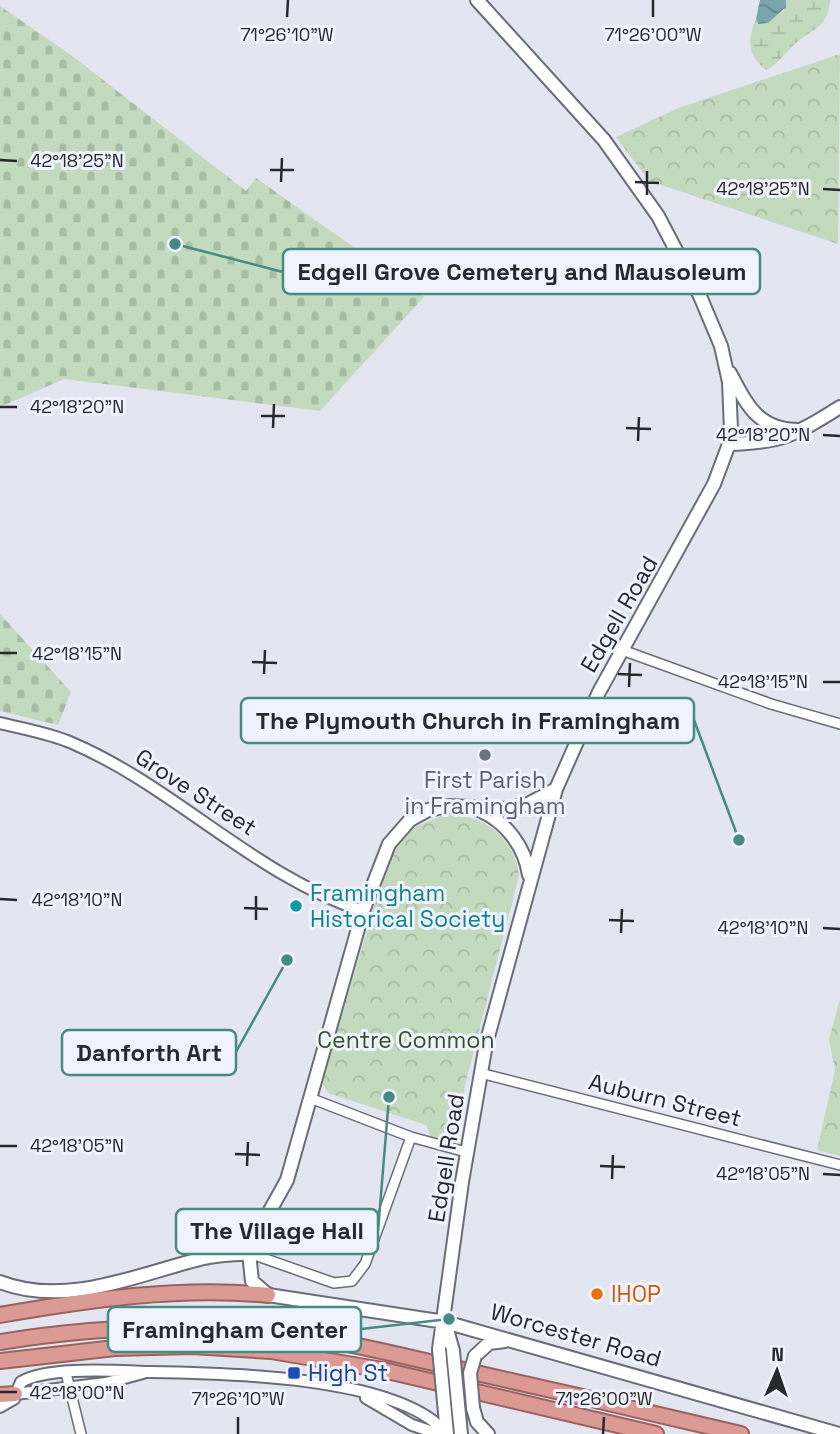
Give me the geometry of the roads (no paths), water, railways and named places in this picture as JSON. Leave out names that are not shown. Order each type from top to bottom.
[{"type":"highway","points":[[0,1315],[85,1303],[191,1293],[268,1295]]},
{"type":"highway","points":[[0,1342],[72,1332],[149,1327],[227,1329],[304,1336],[404,1356],[741,1434]]},
{"type":"highway","points":[[0,1361],[77,1350],[154,1346],[284,1353],[383,1370],[656,1434]]},
{"type":"highway","points":[[0,1395],[15,1394]]},
{"type":"main road","name":"Edgell Road","points":[[447,1434],[444,1402],[445,1322],[466,1152],[480,1073],[529,878],[556,789],[579,732],[622,650],[697,519],[730,444],[731,401],[725,363],[712,323],[687,270],[635,180],[604,140],[477,0]]},
{"type":"main road","points":[[725,363],[757,417],[771,426],[802,430]]},
{"type":"main road","points":[[730,444],[775,441],[802,430],[840,407]]},
{"type":"main road","points":[[268,1295],[252,1281],[249,1253],[287,1180],[363,911],[383,853],[402,827],[419,815],[439,807],[496,810],[518,807],[556,789]]},
{"type":"main road","points":[[472,808],[493,818],[509,833],[525,859],[529,878]]},
{"type":"main road","points":[[0,1282],[34,1291],[76,1289],[138,1278],[210,1257],[249,1253]]},
{"type":"main road","name":"Worcester Road","points":[[268,1295],[445,1322],[839,1434]]},
{"type":"main road","points":[[488,1434],[477,1422],[470,1373],[475,1356],[489,1343],[508,1340]]},
{"type":"main road","name":"Edgell Road","points":[[446,1350],[458,1404],[461,1434]]},
{"type":"street","points":[[622,650],[771,704],[840,723]]},
{"type":"street","name":"Grove Street","points":[[0,723],[46,734],[90,752],[285,873],[363,911]]},
{"type":"street","name":"Auburn Street","points":[[480,1073],[840,1165]]},
{"type":"street","points":[[310,1098],[411,1137],[466,1152]]},
{"type":"street","points":[[249,1253],[334,1283],[345,1284],[362,1270],[411,1137]]},
{"type":"street","points":[[0,1407],[10,1402],[18,1385],[26,1379],[66,1373],[121,1370],[267,1376],[405,1405],[428,1416],[447,1434]]},
{"type":"street","points":[[15,1394],[107,1383],[147,1372]]},
{"type":"street","points":[[66,1373],[81,1434]]},
{"type":"street","points":[[358,1393],[412,1425],[439,1434]]},
{"type":"water","points":[[760,0],[786,0],[786,7],[768,23],[758,24],[756,19]]},
{"type":"place","name":"Edgell Grove Cemetery and Mausoleum","points":[[175,244]]},
{"type":"place","name":"First Parish in Framingham","points":[[485,755]]},
{"type":"place","name":"The Plymouth Church in Framingham","points":[[739,840]]},
{"type":"place","name":"Framingham Historical Society","points":[[296,906]]},
{"type":"place","name":"Danforth Art","points":[[287,960]]},
{"type":"place","name":"The Village Hall","points":[[389,1097]]},
{"type":"place","name":"IHOP","points":[[597,1294]]},
{"type":"place","name":"Framingham Center","points":[[449,1319]]},
{"type":"place","name":"High St","points":[[294,1373]]},
{"type":"park label","name":"Centre Common","points":[[406,1040]]}]
